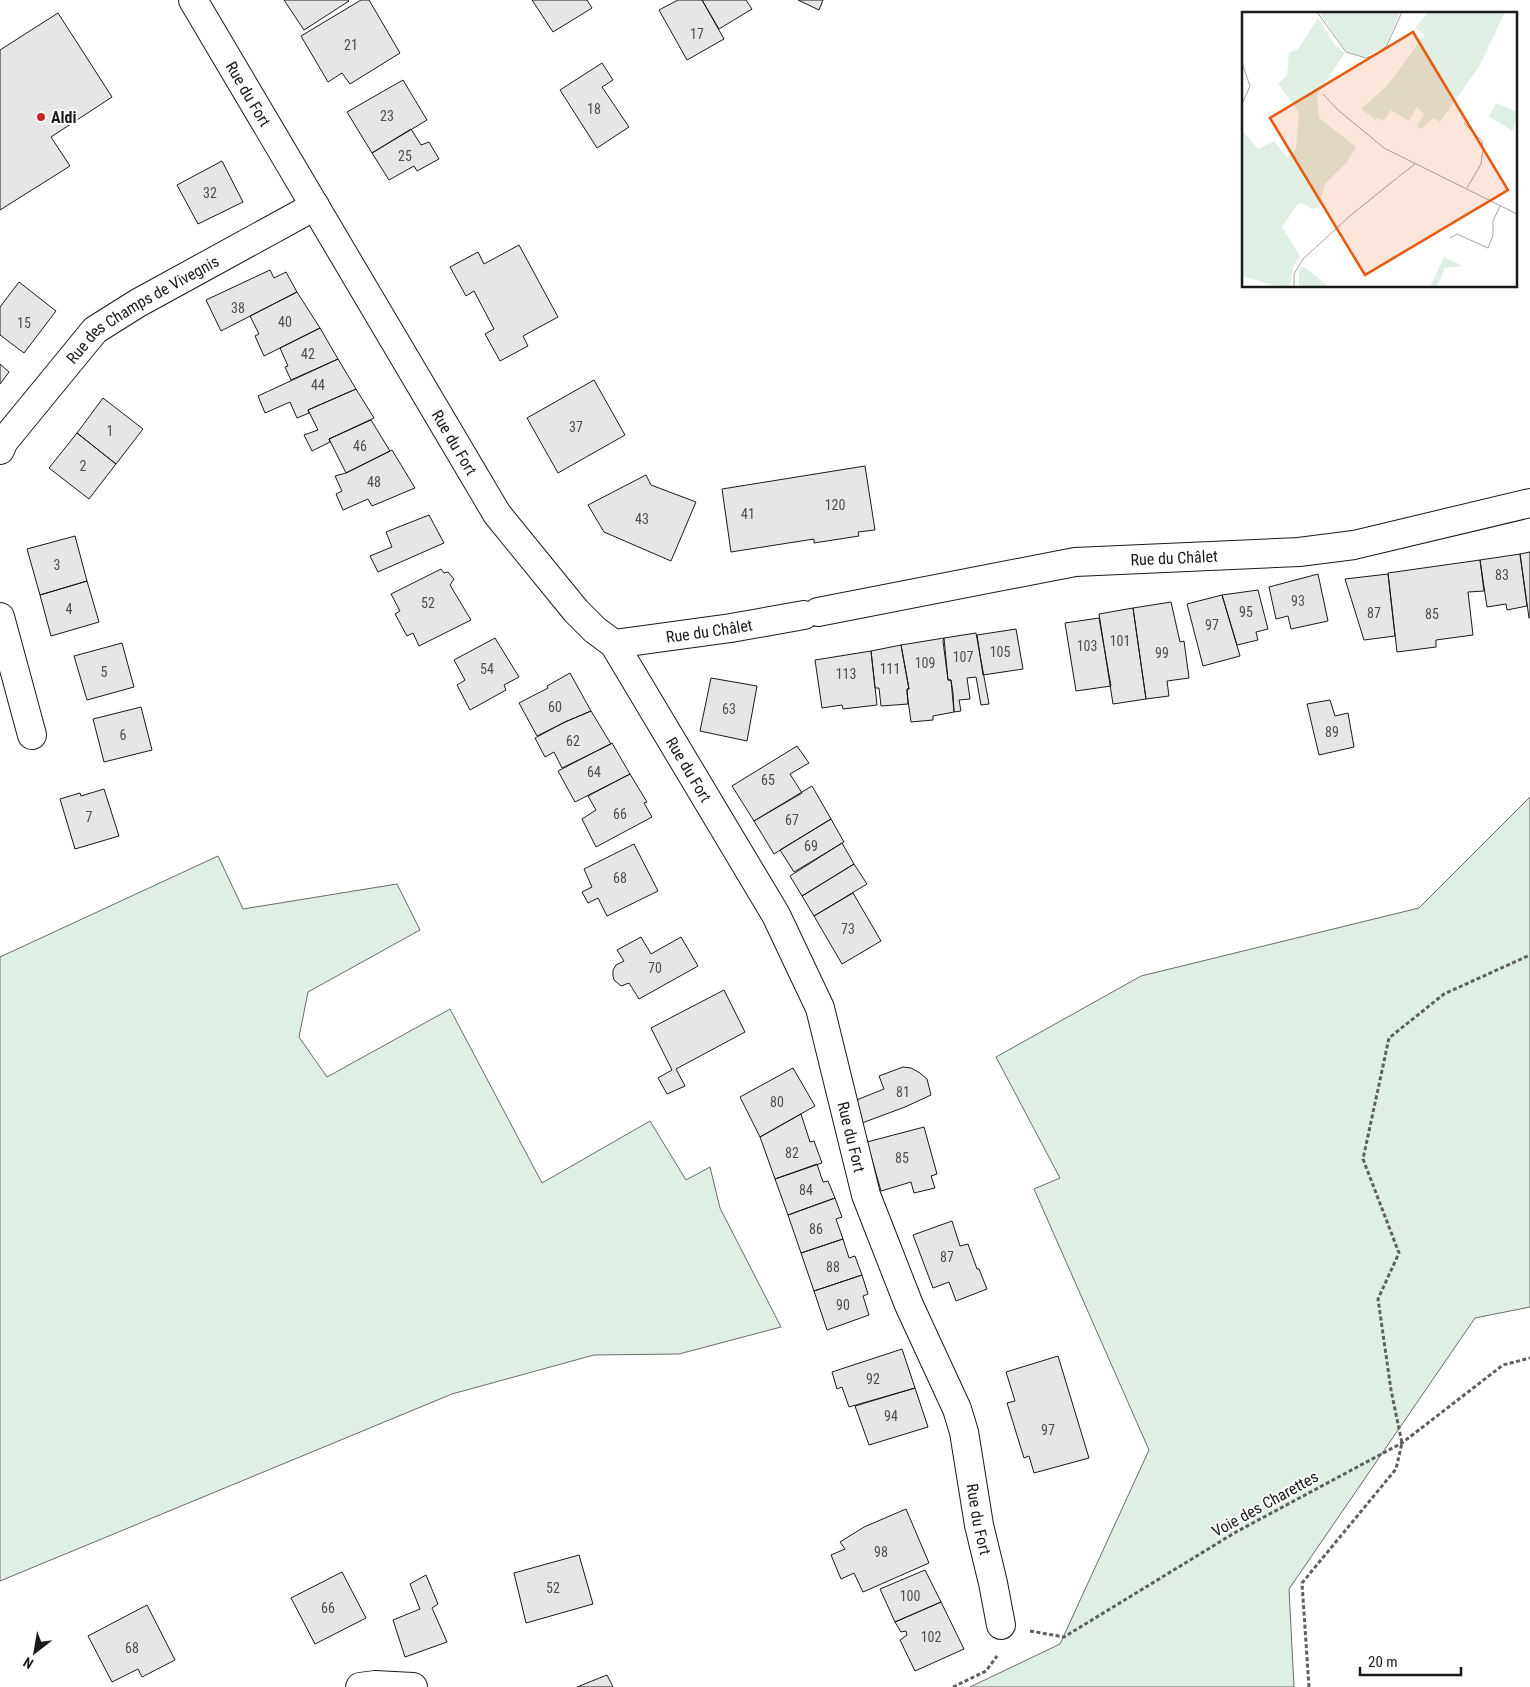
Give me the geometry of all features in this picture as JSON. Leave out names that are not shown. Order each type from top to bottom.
[{"type":"street","name":"Rue du Fort","points":[[192,0],[498,514],[576,611],[595,630],[614,644],[776,915],[820,1008],[866,1194],[909,1305],[957,1409],[964,1432],[979,1525],[1001,1625]]},
{"type":"street","name":"Rue des Champs de Vivegnis","points":[[0,450],[4,441],[95,330],[138,303],[316,206]]},
{"type":"street","name":"Rue du Châlet","points":[[614,644],[731,628],[811,614],[1075,562],[1299,552],[1354,545],[1530,503]]},
{"type":"street","points":[[0,617],[32,735]]},
{"type":"street","points":[[360,1687],[375,1684],[413,1687]]},
{"type":"path","points":[[1309,1687],[1302,1583],[1396,1469],[1402,1443],[1391,1390],[1378,1299],[1399,1253],[1363,1159],[1389,1038],[1444,994],[1530,955]]},
{"type":"path","name":"Voie des Charettes","points":[[1001,1625],[1064,1636],[1236,1532],[1402,1443],[1503,1365],[1530,1358]]},
{"type":"path","points":[[953,1687],[986,1671],[1000,1652],[1001,1625]]},
{"type":"green space","points":[[1530,797],[1530,1307],[1475,1318],[1289,1589],[1294,1687],[970,1687],[1060,1644],[1149,1450],[1034,1189],[1060,1178],[996,1057],[1141,976],[1419,908]]},
{"type":"green space","points":[[218,856],[243,909],[397,884],[420,930],[308,992],[299,1037],[327,1077],[450,1009],[542,1183],[650,1121],[686,1180],[710,1167],[720,1208],[781,1327],[679,1354],[594,1355],[452,1394],[0,1581],[0,957]]},
{"type":"building","points":[[284,0],[348,0],[349,1],[304,30]]},
{"type":"building","points":[[361,0],[369,0],[400,53],[350,84],[342,73],[328,82],[301,36]]},
{"type":"building","points":[[532,0],[587,0],[592,8],[553,32]]},
{"type":"building","points":[[678,0],[702,0],[724,39],[687,60],[659,10]]},
{"type":"building","points":[[702,0],[746,0],[752,9],[719,29]]},
{"type":"building","points":[[798,0],[823,0],[819,10]]},
{"type":"building","name":"Aldi","points":[[58,13],[112,97],[51,137],[70,166],[0,210],[0,50]]},
{"type":"building","points":[[602,63],[613,80],[602,87],[629,127],[597,148],[560,90]]},
{"type":"building","points":[[403,80],[427,120],[372,153],[347,112]]},
{"type":"building","points":[[411,129],[421,145],[429,142],[439,159],[417,171],[414,166],[389,180],[372,153]]},
{"type":"building","points":[[222,161],[243,202],[198,224],[177,185]]},
{"type":"building","points":[[519,245],[558,317],[523,336],[528,346],[500,361],[485,334],[494,329],[474,291],[466,296],[450,267],[478,252],[484,264]]},
{"type":"building","points":[[270,270],[274,278],[286,272],[297,292],[221,331],[206,300]]},
{"type":"building","points":[[19,282],[56,311],[24,353],[0,335],[0,307]]},
{"type":"building","points":[[297,292],[320,328],[264,356],[255,336],[259,334],[250,316]]},
{"type":"building","points":[[320,328],[338,359],[291,380],[285,367],[288,366],[280,348]]},
{"type":"building","points":[[338,359],[356,389],[308,410],[309,413],[297,418],[290,402],[265,413],[258,396]]},
{"type":"building","points":[[0,364],[9,372],[0,384]]},
{"type":"building","points":[[594,380],[625,435],[558,473],[527,418]]},
{"type":"building","points":[[356,389],[374,418],[329,439],[330,442],[312,451],[304,435],[318,430],[308,410]]},
{"type":"building","points":[[103,398],[143,429],[116,464],[77,433]]},
{"type":"building","points":[[371,420],[390,451],[346,473],[329,439]]},
{"type":"building","points":[[77,433],[116,464],[89,499],[49,468]]},
{"type":"building","points":[[392,450],[415,488],[372,506],[368,499],[343,510],[336,494],[342,491],[335,476],[346,473]]},
{"type":"building","points":[[865,466],[875,530],[858,532],[859,536],[814,543],[814,539],[731,552],[722,489]]},
{"type":"building","points":[[646,475],[651,485],[696,502],[671,561],[604,532],[588,505]]},
{"type":"building","points":[[429,515],[444,543],[378,572],[370,556],[392,547],[386,532]]},
{"type":"building","points":[[75,536],[87,581],[40,595],[27,549]]},
{"type":"building","points":[[1530,552],[1530,618],[1529,618],[1520,554]]},
{"type":"building","points":[[1520,554],[1527,606],[1507,610],[1506,604],[1487,607],[1480,560]]},
{"type":"building","points":[[1480,560],[1484,591],[1468,592],[1473,635],[1436,640],[1436,647],[1397,652],[1388,573]]},
{"type":"building","points":[[441,569],[444,573],[448,572],[454,579],[450,585],[471,620],[419,646],[413,633],[407,636],[395,614],[400,611],[391,594]]},
{"type":"building","points":[[1318,574],[1328,621],[1291,629],[1288,616],[1276,619],[1269,587]]},
{"type":"building","points":[[1388,574],[1395,636],[1364,640],[1345,579]]},
{"type":"building","points":[[87,581],[99,622],[51,636],[40,595]]},
{"type":"building","points":[[1258,590],[1268,629],[1256,632],[1258,640],[1237,645],[1222,595]]},
{"type":"building","points":[[1222,595],[1240,656],[1203,666],[1187,604]]},
{"type":"building","points":[[1171,602],[1180,642],[1184,641],[1189,678],[1167,681],[1169,696],[1146,699],[1133,608]]},
{"type":"building","points":[[1133,608],[1146,699],[1113,704],[1099,614]]},
{"type":"building","points":[[1099,618],[1111,686],[1076,691],[1065,623]]},
{"type":"building","points":[[1016,629],[1023,669],[983,675],[977,635]]},
{"type":"building","points":[[976,633],[989,704],[981,705],[976,677],[967,678],[970,699],[959,700],[961,711],[954,712],[951,680],[948,680],[944,638]]},
{"type":"building","points":[[495,638],[519,677],[504,685],[506,690],[470,710],[457,685],[465,680],[454,660]]},
{"type":"building","points":[[944,638],[948,680],[951,680],[954,712],[933,716],[933,720],[911,722],[907,693],[907,689],[909,689],[901,645]]},
{"type":"building","points":[[122,643],[134,687],[87,700],[74,656]]},
{"type":"building","points":[[901,645],[909,689],[907,689],[908,704],[881,706],[879,688],[875,688],[871,651]]},
{"type":"building","points":[[871,651],[877,705],[843,709],[842,705],[822,708],[815,660]]},
{"type":"building","points":[[570,673],[591,711],[537,736],[519,703],[548,688],[547,686]]},
{"type":"building","points":[[711,678],[757,686],[747,741],[700,731]]},
{"type":"building","points":[[1330,700],[1335,716],[1348,713],[1354,747],[1319,755],[1307,704]]},
{"type":"building","points":[[141,707],[152,750],[104,762],[93,719]]},
{"type":"building","points":[[591,711],[611,744],[562,768],[554,752],[545,757],[535,738]]},
{"type":"building","points":[[612,743],[630,774],[575,802],[558,771]]},
{"type":"building","points":[[797,746],[809,763],[790,774],[802,793],[754,821],[732,786]]},
{"type":"building","points":[[630,774],[647,802],[644,803],[652,817],[596,847],[582,819],[596,810],[588,796]]},
{"type":"building","points":[[812,786],[831,819],[774,854],[754,821]]},
{"type":"building","points":[[104,789],[119,836],[75,849],[60,799],[80,793],[81,796]]},
{"type":"building","points":[[831,819],[844,842],[794,872],[780,850]]},
{"type":"building","points":[[842,843],[854,864],[802,896],[790,876]]},
{"type":"building","points":[[634,844],[658,891],[607,916],[598,898],[588,903],[582,892],[592,887],[584,869]]},
{"type":"building","points":[[854,864],[867,884],[814,916],[802,896]]},
{"type":"building","points":[[853,893],[881,941],[842,964],[814,916]]},
{"type":"building","points":[[641,937],[651,954],[681,937],[698,966],[639,999],[629,983],[621,986],[614,980],[613,970],[616,965],[624,961],[617,950]]},
{"type":"building","points":[[724,990],[745,1032],[676,1069],[685,1086],[667,1094],[658,1078],[672,1070],[651,1028]]},
{"type":"building","points":[[903,1067],[911,1068],[927,1079],[931,1095],[862,1123],[854,1101],[884,1089],[879,1076]]},
{"type":"building","points":[[793,1068],[815,1106],[760,1137],[740,1097]]},
{"type":"building","points":[[801,1114],[810,1142],[814,1141],[822,1163],[775,1179],[760,1137]]},
{"type":"building","points":[[924,1127],[937,1174],[931,1176],[935,1188],[914,1193],[911,1182],[881,1191],[867,1142]]},
{"type":"building","points":[[817,1164],[823,1182],[828,1181],[835,1198],[788,1215],[775,1179]]},
{"type":"building","points":[[835,1198],[842,1217],[836,1219],[843,1239],[801,1253],[788,1215]]},
{"type":"building","points":[[952,1221],[960,1246],[968,1244],[987,1289],[956,1301],[949,1282],[933,1288],[913,1235]]},
{"type":"building","points":[[843,1239],[849,1258],[855,1256],[862,1275],[814,1291],[801,1253]]},
{"type":"building","points":[[862,1275],[868,1294],[863,1296],[869,1315],[827,1330],[814,1291]]},
{"type":"building","points":[[902,1349],[915,1388],[849,1407],[842,1387],[837,1389],[832,1372]]},
{"type":"building","points":[[1058,1356],[1089,1458],[1034,1473],[1029,1456],[1024,1458],[1007,1403],[1015,1401],[1006,1372]]},
{"type":"building","points":[[915,1388],[928,1427],[869,1445],[855,1406]]},
{"type":"building","points":[[906,1509],[929,1563],[863,1592],[854,1573],[841,1579],[831,1555],[845,1549],[840,1542],[864,1527]]},
{"type":"building","points":[[579,1555],[593,1604],[526,1623],[514,1573]]},
{"type":"building","points":[[925,1570],[941,1602],[895,1622],[880,1589]]},
{"type":"building","points":[[342,1572],[366,1618],[315,1644],[291,1598]]},
{"type":"building","points":[[426,1575],[438,1604],[432,1608],[447,1642],[405,1657],[393,1620],[420,1609],[410,1584]]},
{"type":"building","points":[[941,1602],[964,1649],[915,1671],[900,1640],[907,1635],[906,1631],[901,1632],[895,1622]]},
{"type":"building","points":[[147,1605],[175,1660],[142,1677],[138,1669],[112,1682],[88,1636]]},
{"type":"building","points":[[607,1675],[613,1687],[577,1687]]},
{"type":"place","name":"Aldi","points":[[41,117]]}]
